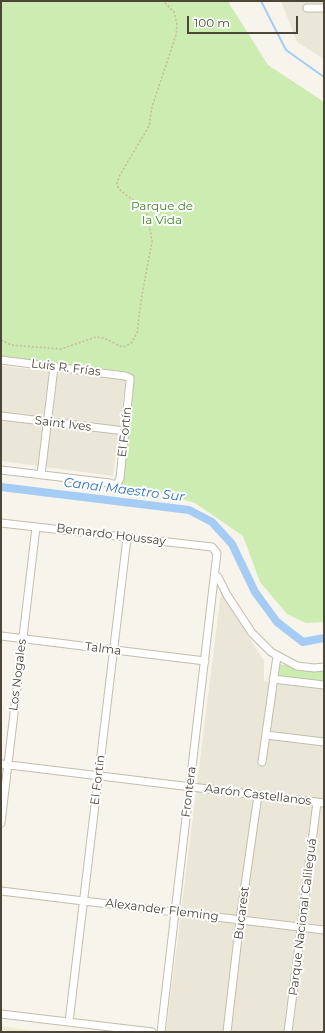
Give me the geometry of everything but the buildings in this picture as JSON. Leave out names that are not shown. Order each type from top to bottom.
[{"type":"street","points":[[307,8],[324,8]]},
{"type":"street","name":"Luis R. Frías","points":[[1,360],[130,378]]},
{"type":"street","points":[[1,470],[41,475],[54,367]]},
{"type":"street","name":"El Fortín","points":[[41,475],[110,483],[116,486],[120,478],[130,378]]},
{"type":"street","name":"Saint Ives","points":[[1,416],[125,431]]},
{"type":"street","name":"Bernardo Houssay","points":[[1,523],[212,547],[218,553]]},
{"type":"street","name":"Los Nogales","points":[[1,823],[4,765],[23,638],[36,527]]},
{"type":"street","name":"El Fortín","points":[[70,1022],[127,538]]},
{"type":"street","name":"Frontera","points":[[161,1032],[218,553]]},
{"type":"street","points":[[215,575],[218,577],[226,595],[252,633],[264,647],[277,656],[297,666],[314,668],[324,667]]},
{"type":"street","name":"Talma","points":[[1,636],[205,661]]},
{"type":"street","points":[[262,762],[277,656]]},
{"type":"street","points":[[273,679],[324,685]]},
{"type":"street","points":[[266,735],[324,742]]},
{"type":"street","name":"Aarón Castellanos","points":[[4,765],[320,802]]},
{"type":"street","name":"Bucarest","points":[[227,1032],[240,920],[258,795]]},
{"type":"street","name":"Parque Nacional Calileguá","points":[[288,1032],[301,927],[320,802]]},
{"type":"street","name":"Alexander Fleming","points":[[1,891],[324,930]]},
{"type":"street","points":[[1,1014],[152,1032]]},
{"type":"path","points":[[1,340],[11,345],[61,349],[96,337],[104,338],[122,347],[132,342],[137,333],[141,301],[152,241],[148,216],[142,207],[121,191],[117,183],[120,175],[149,126],[152,107],[176,35],[177,24],[174,12],[163,1]]},
{"type":"shaded area","points":[[281,1],[324,1],[324,59],[297,42]]},
{"type":"shaded area","points":[[1,366],[126,379],[113,476],[1,461]]},
{"type":"shaded area","points":[[221,592],[264,661],[264,681],[324,688],[324,1032],[166,1032]]},
{"type":"shaded area","points":[[1,1026],[40,1032],[1,1032]]},
{"type":"green space","name":"Parque de la Vida","points":[[1,1],[229,1],[230,5],[268,65],[324,102],[324,622],[306,623],[287,614],[260,582],[243,536],[195,503],[151,490],[116,486],[129,378],[1,360]]},
{"type":"green space","points":[[279,664],[315,670],[324,669],[324,682],[278,677]]},
{"type":"waterway","points":[[261,1],[286,50],[324,77]]},
{"type":"waterway","name":"Canal Maestro Sur","points":[[1,487],[189,510],[212,522],[232,544],[255,592],[277,622],[303,642],[324,638]]}]
